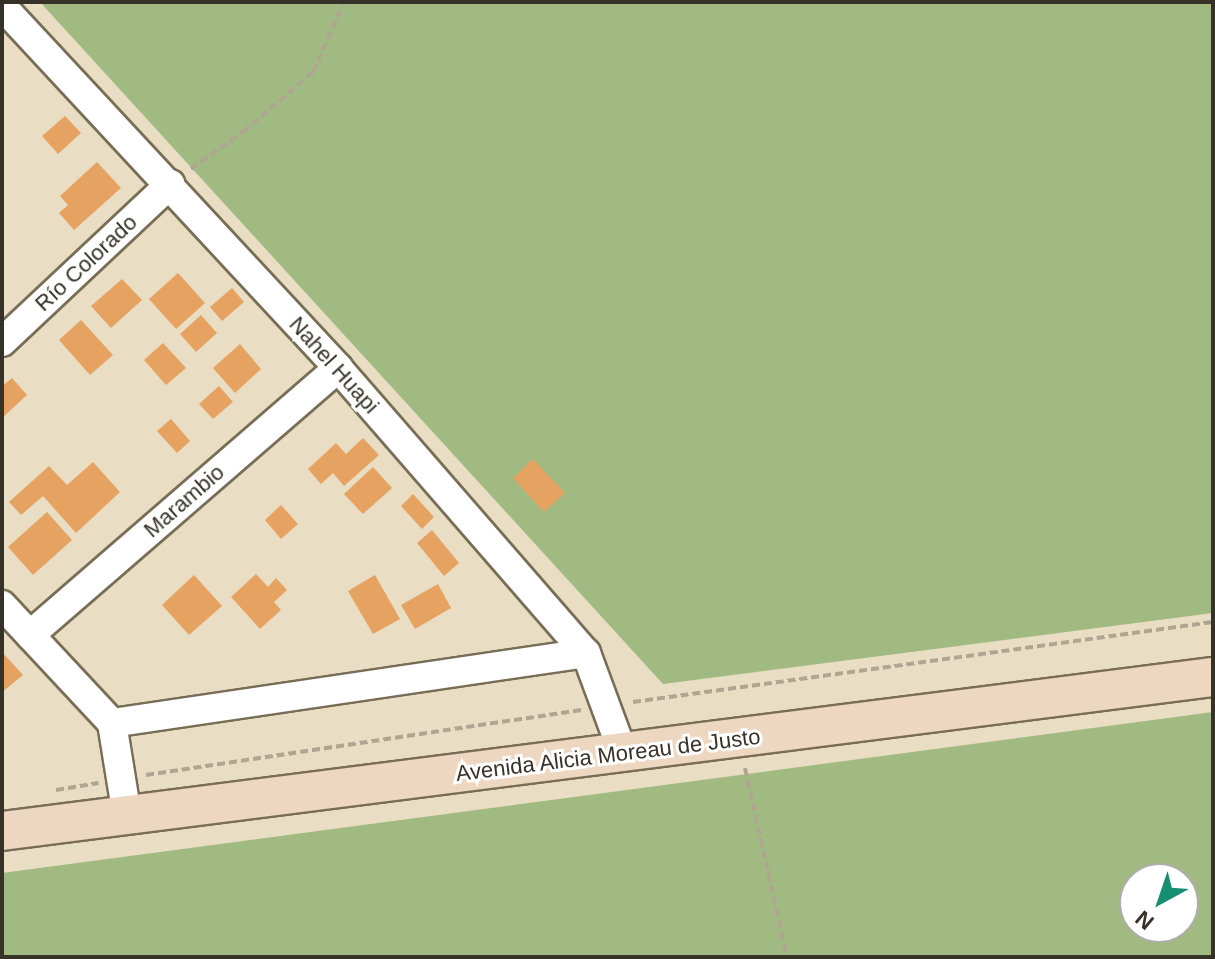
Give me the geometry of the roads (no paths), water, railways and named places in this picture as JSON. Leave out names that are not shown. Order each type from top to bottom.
[{"type":"main road","name":"Avenida Alicia Moreau de Justo","points":[[2,831],[1213,677]]},
{"type":"street","name":"Nahel Huapi","points":[[2,6],[338,368],[586,653],[623,753]]},
{"type":"street","name":"Río Colorado","points":[[2,342],[170,184]]},
{"type":"street","name":"Marambio","points":[[30,635],[338,368]]},
{"type":"street","points":[[2,605],[112,723],[127,816]]},
{"type":"street","points":[[112,723],[586,653]]}]
